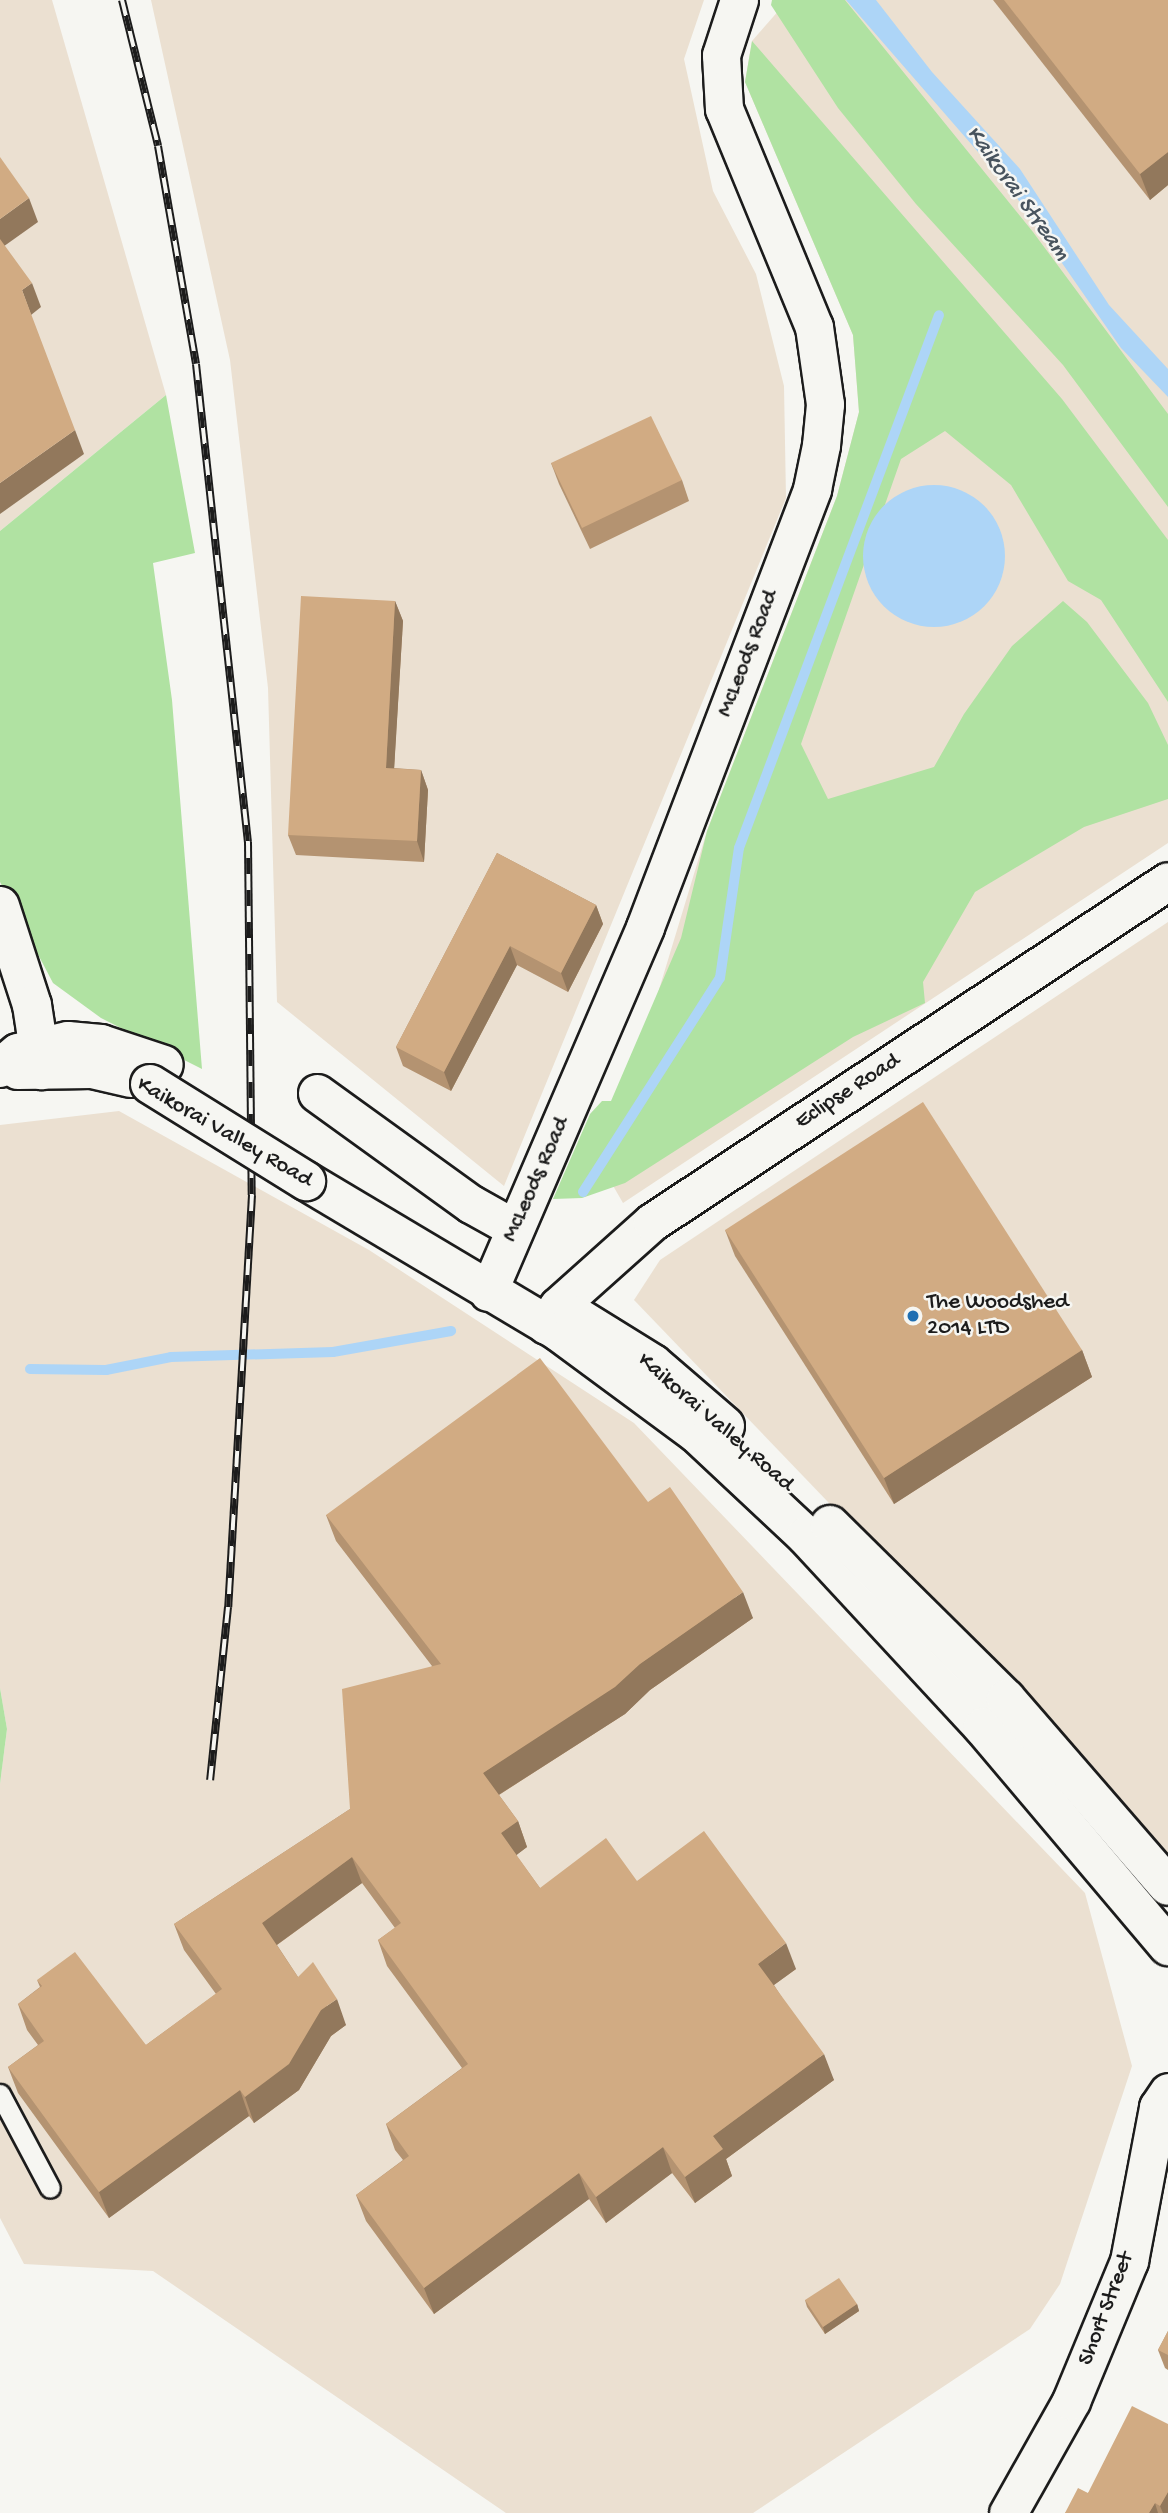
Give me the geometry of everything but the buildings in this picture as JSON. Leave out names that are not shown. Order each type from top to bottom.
[{"type":"main road","points":[[0,906],[32,1004],[40,1058]]},
{"type":"main road","name":"Kaikorai Valley Road","points":[[1,1068],[18,1053],[40,1058],[101,1044],[157,1075],[493,1282],[552,1315],[653,1364],[766,1462],[1006,1699],[1168,1886]]},
{"type":"main road","name":"Kaikorai Valley Road","points":[[552,1315],[696,1433],[806,1536],[983,1727],[1168,1946]]},
{"type":"street","name":"McLeods Road","points":[[493,1282],[645,927],[808,499],[821,445],[825,404],[814,327],[724,109],[722,55],[739,0]]},
{"type":"street","name":"Eclipse Road","points":[[552,1315],[652,1222],[1168,881]]},
{"type":"street","points":[[317,1093],[471,1204],[514,1228]]},
{"type":"street","name":"Short Street","points":[[1008,2513],[1071,2401],[1129,2261],[1158,2107],[1168,2092]]},
{"type":"street","points":[[1129,2261],[1148,2241],[1168,2182]]},
{"type":"lane","points":[[0,2094],[50,2188]]},
{"type":"shaded area","points":[[0,0],[52,0],[166,395],[0,531]]},
{"type":"shaded area","points":[[151,0],[704,0],[684,59],[713,191],[756,274],[784,386],[786,498],[504,1186],[277,1002],[268,688],[230,360]]},
{"type":"shaded area","points":[[788,0],[1168,0],[1168,843],[623,1203],[593,1151],[654,1006],[707,831],[837,496],[859,412],[853,335],[745,82],[752,41]]},
{"type":"shaded area","points":[[1168,922],[1168,1856],[634,1300],[660,1260]]},
{"type":"shaded area","points":[[119,1111],[369,1250],[634,1423],[1085,1893],[1132,2066],[1060,2284],[1030,2329],[753,2513],[506,2513],[153,2271],[24,2264],[0,2218],[0,1784],[7,1729],[0,1688],[0,1125]]},
{"type":"green space","points":[[772,0],[845,0],[1033,232],[1168,414],[1168,507],[1063,365],[916,204],[838,108],[771,5]]},
{"type":"green space","points":[[752,41],[1062,399],[1168,540],[1168,702],[1101,600],[1068,581],[1011,485],[945,431],[901,459],[801,744],[828,799],[934,767],[964,714],[1012,646],[1063,601],[1087,622],[1148,703],[1168,745],[1168,799],[1084,827],[975,892],[923,982],[925,1003],[853,1037],[625,1183],[582,1198],[553,1199],[590,1114],[602,1101],[611,1101],[681,938],[707,831],[837,496],[859,412],[853,335],[745,82]]},
{"type":"green space","points":[[166,395],[195,553],[153,563],[172,700],[202,1069],[101,1018],[53,983],[0,882],[0,531]]},
{"type":"green space","points":[[0,1688],[7,1729],[0,1784]]},
{"type":"water","name":"Kaikorai Stream","points":[[846,0],[876,0],[932,72],[1020,169],[1109,305],[1168,369],[1168,397],[1121,348],[1012,191]]},
{"type":"water","points":[[934,485],[961,491],[984,506],[999,529],[1005,556],[999,583],[984,606],[961,621],[934,627],[907,621],[884,606],[869,583],[863,556],[869,529],[884,506],[907,491]]},
{"type":"waterway","points":[[583,1192],[720,978],[739,848],[939,315]]},
{"type":"waterway","points":[[30,1369],[106,1370],[171,1357],[333,1352],[451,1331]]},
{"type":"railway","points":[[122,0],[158,146],[196,364],[248,842],[252,1195],[228,1607],[210,1780]]},
{"type":"place","name":"The Woodshed 2014 LTD","points":[[913,1316]]}]
